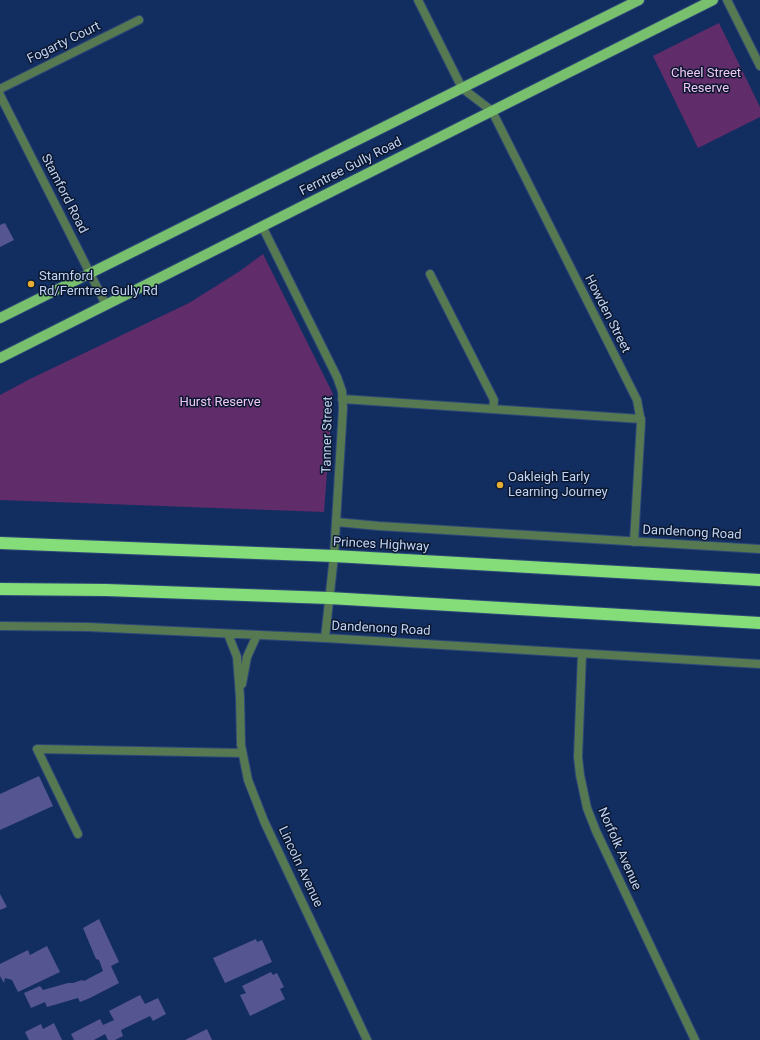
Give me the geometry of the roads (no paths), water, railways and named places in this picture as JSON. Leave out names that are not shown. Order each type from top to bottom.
[{"type":"highway","name":"Princes Highway","points":[[0,543],[334,556],[760,580]]},
{"type":"highway","points":[[0,589],[106,590],[329,598],[760,623]]},
{"type":"main road","name":"Ferntree Gully Road","points":[[0,318],[639,0]]},
{"type":"main road","name":"Ferntree Gully Road","points":[[0,358],[713,0]]},
{"type":"street","points":[[418,0],[462,88],[492,111]]},
{"type":"street","points":[[727,0],[760,66]]},
{"type":"street","name":"Fogarty Court","points":[[0,89],[139,20]]},
{"type":"street","name":"Stamford Road","points":[[0,95],[106,305]]},
{"type":"street","name":"Howden Street","points":[[492,111],[637,400],[640,418],[634,542]]},
{"type":"street","name":"Tanner Street","points":[[262,226],[337,376],[342,391],[343,408],[334,556],[324,638]]},
{"type":"street","points":[[430,274],[494,400],[493,409]]},
{"type":"street","points":[[342,399],[640,418]]},
{"type":"street","name":"Dandenong Road","points":[[336,522],[378,526],[760,549]]},
{"type":"street","name":"Dandenong Road","points":[[0,626],[88,627],[324,638],[760,664]]},
{"type":"street","name":"Lincoln Avenue","points":[[228,634],[237,656],[242,753],[248,780],[256,803],[368,1040]]},
{"type":"street","name":"Lincoln Avenue","points":[[240,696],[247,657],[257,635]]},
{"type":"street","name":"Norfolk Avenue","points":[[582,654],[578,757],[582,787],[587,808],[596,831],[695,1040]]},
{"type":"street","points":[[78,834],[37,749],[242,753]]},
{"type":"place","name":"Stamford Rd/Ferntree Gully Rd","points":[[31,284]]},
{"type":"place","name":"Oakleigh Early Learning Journey","points":[[500,485]]},
{"type":"park label","name":"Cheel Street Reserve","points":[[706,82]]},
{"type":"park label","name":"Hurst Reserve","points":[[220,403]]}]
